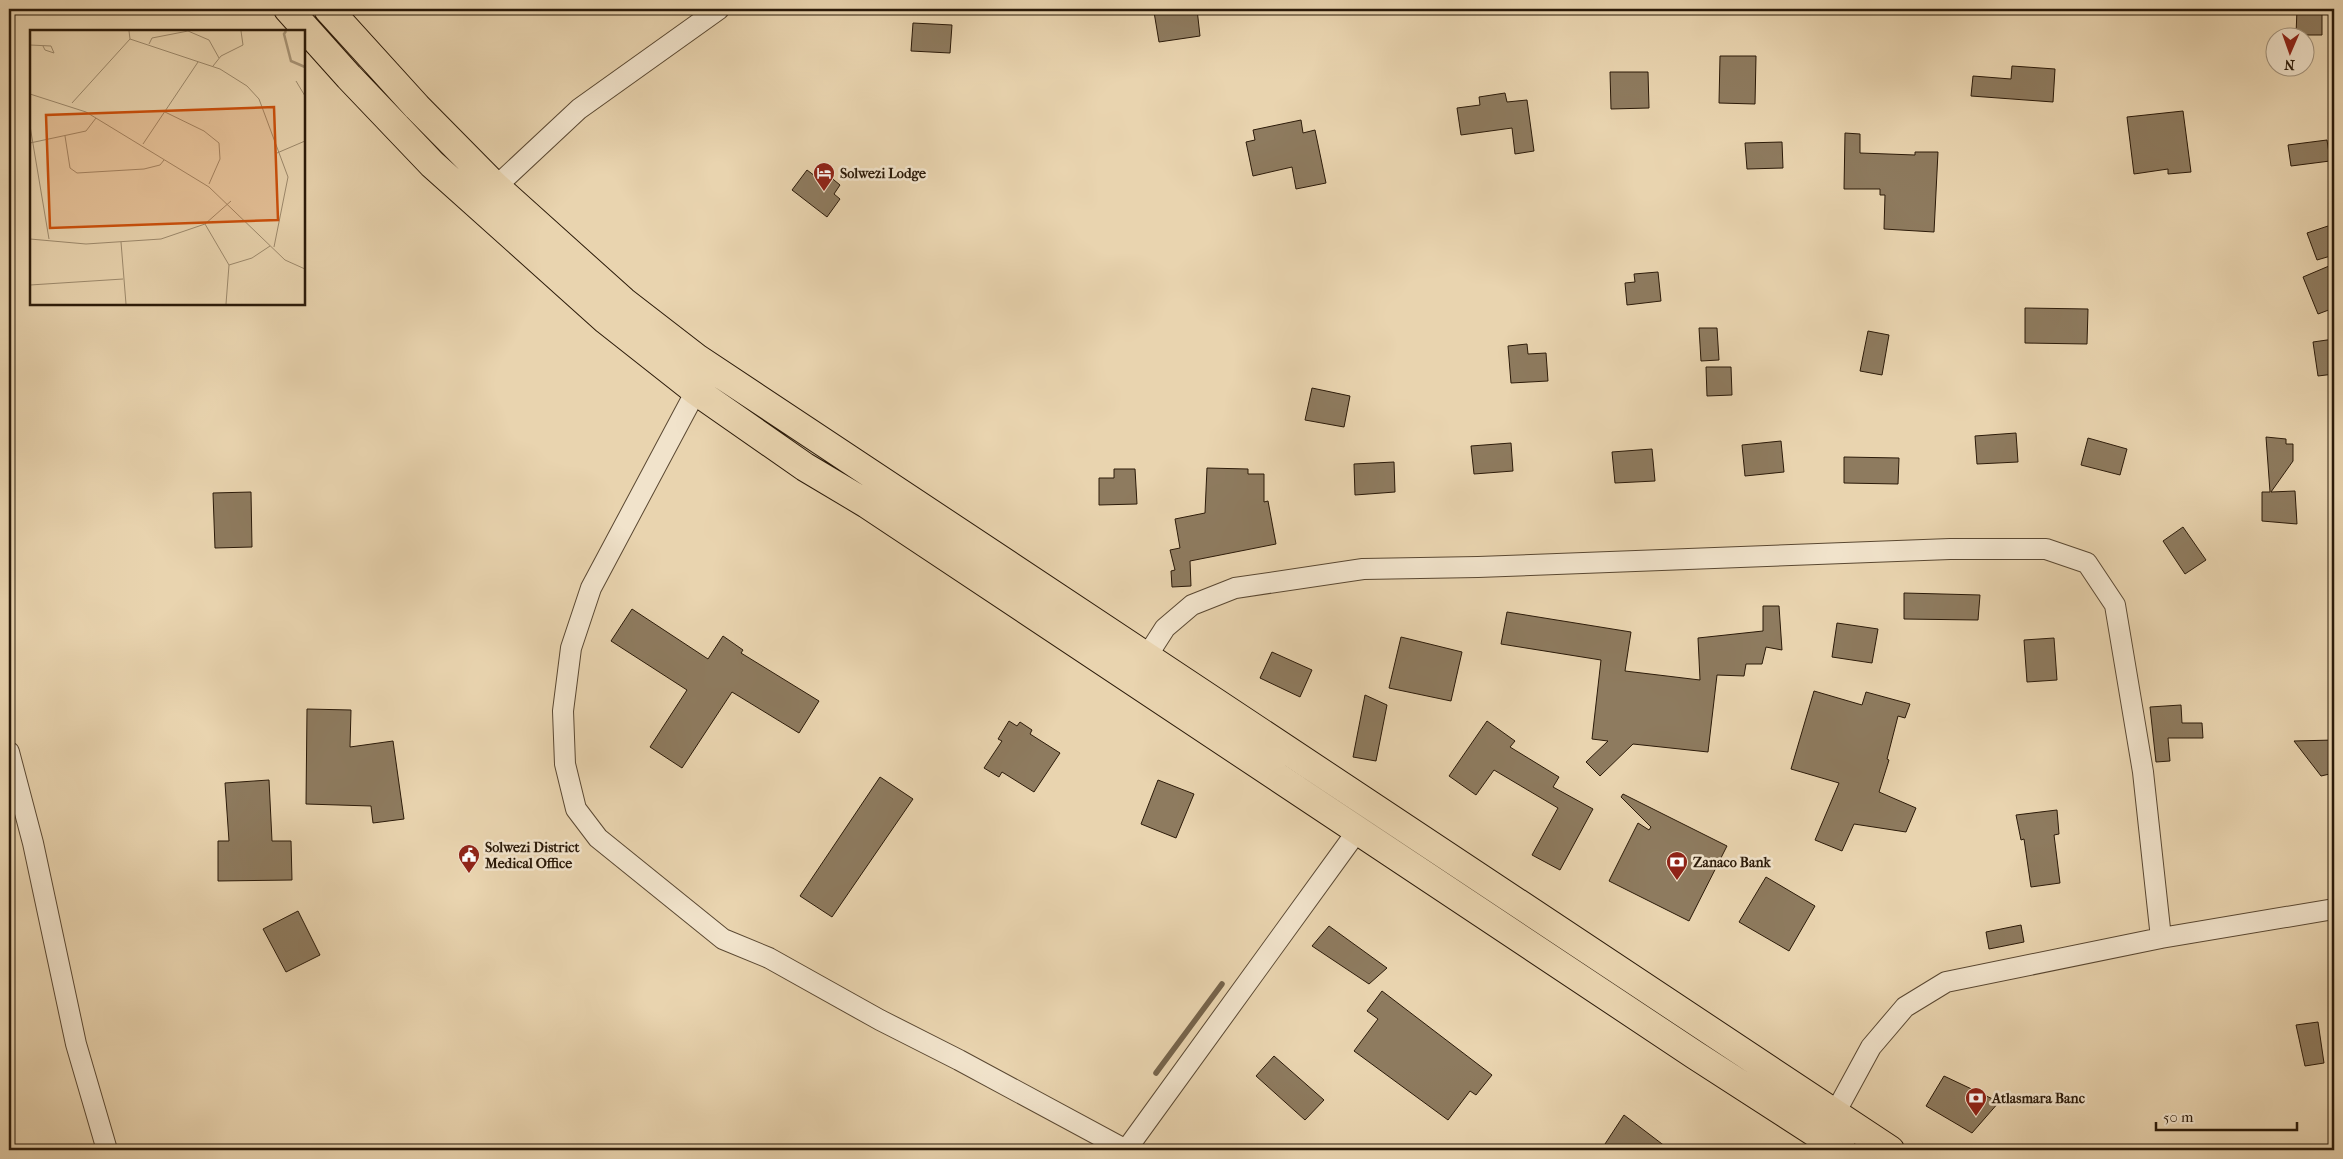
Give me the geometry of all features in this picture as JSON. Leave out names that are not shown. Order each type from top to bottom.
[{"type":"highway","points":[[288,9],[349,77],[432,164],[606,320],[696,391],[805,467],[882,514],[1695,1055],[1842,1150]]},
{"type":"highway","points":[[328,9],[417,107],[495,186],[623,301],[698,359],[1147,656],[1834,1115],[1890,1150]]},
{"type":"street","points":[[478,206],[495,186],[579,108],[718,9]]},
{"type":"street","points":[[696,391],[591,588],[571,648],[563,711],[565,764],[576,809],[598,838],[723,939],[769,958],[880,1020],[959,1060],[1126,1150],[1358,830]]},
{"type":"street","points":[[1147,656],[1165,628],[1192,605],[1236,588],[1277,580],[1363,569],[1478,567],[1940,549],[2046,549],[2087,563],[2115,605],[2143,772],[2161,938]]},
{"type":"street","points":[[9,752],[34,843],[76,1044],[107,1150]]},
{"type":"street","points":[[1834,1115],[1871,1047],[1905,1007],[1946,982],[2161,938],[2334,909]]},
{"type":"building","points":[[1197,9],[1200,36],[1159,42],[1154,12]]},
{"type":"building","points":[[2297,9],[2322,9],[2322,35],[2316,35],[2316,28],[2296,28]]},
{"type":"building","points":[[913,23],[952,25],[950,53],[911,51]]},
{"type":"building","points":[[1720,56],[1756,56],[1755,104],[1719,103]]},
{"type":"building","points":[[2012,66],[2055,69],[2053,102],[1971,96],[1973,76],[2011,79]]},
{"type":"building","points":[[1610,72],[1648,72],[1649,108],[1611,109]]},
{"type":"building","points":[[1505,93],[1507,102],[1527,100],[1534,151],[1515,154],[1512,128],[1461,135],[1457,108],[1480,105],[1479,97]]},
{"type":"building","points":[[2183,111],[2191,172],[2168,174],[2168,169],[2134,174],[2127,117]]},
{"type":"building","points":[[1301,120],[1303,133],[1315,130],[1326,183],[1296,189],[1292,167],[1253,176],[1246,142],[1255,140],[1253,130]]},
{"type":"building","points":[[1845,133],[1860,134],[1860,153],[1915,155],[1915,152],[1938,152],[1934,232],[1884,229],[1885,195],[1880,195],[1880,189],[1844,189]]},
{"type":"building","points":[[2327,140],[2330,161],[2291,166],[2288,145]]},
{"type":"building","points":[[1782,142],[1783,168],[1747,169],[1745,143]]},
{"type":"building","name":"Solwezi Lodge","points":[[807,170],[823,182],[828,175],[840,185],[834,194],[840,199],[827,217],[792,190]]},
{"type":"building","points":[[2334,224],[2334,255],[2317,260],[2307,233]]},
{"type":"building","points":[[2329,266],[2334,280],[2334,308],[2318,314],[2303,277]]},
{"type":"building","points":[[1658,272],[1661,301],[1627,305],[1625,283],[1635,282],[1634,274]]},
{"type":"building","points":[[2025,308],[2088,309],[2087,344],[2025,343]]},
{"type":"building","points":[[1699,328],[1717,328],[1719,360],[1701,361]]},
{"type":"building","points":[[1868,331],[1889,335],[1882,375],[1860,371]]},
{"type":"building","points":[[2334,339],[2334,374],[2318,376],[2313,342]]},
{"type":"building","points":[[1527,344],[1528,354],[1546,353],[1548,381],[1511,383],[1508,346]]},
{"type":"building","points":[[1706,367],[1731,367],[1732,395],[1707,396]]},
{"type":"building","points":[[1312,388],[1350,396],[1344,427],[1305,420]]},
{"type":"building","points":[[2016,433],[2018,462],[1977,464],[1975,436]]},
{"type":"building","points":[[2266,437],[2286,439],[2286,444],[2293,444],[2293,461],[2271,492],[2295,491],[2297,524],[2262,521],[2262,492],[2270,492]]},
{"type":"building","points":[[2088,438],[2127,449],[2120,475],[2081,465]]},
{"type":"building","points":[[1781,441],[1784,472],[1745,476],[1742,445]]},
{"type":"building","points":[[1511,443],[1513,471],[1474,474],[1471,446]]},
{"type":"building","points":[[1652,449],[1655,481],[1615,483],[1612,452]]},
{"type":"building","points":[[1844,457],[1899,458],[1898,484],[1844,483]]},
{"type":"building","points":[[1394,462],[1395,492],[1355,495],[1354,464]]},
{"type":"building","points":[[1207,468],[1248,469],[1248,474],[1264,474],[1264,502],[1268,501],[1276,544],[1190,561],[1191,586],[1172,587],[1171,571],[1175,570],[1170,550],[1180,548],[1175,519],[1205,513]]},
{"type":"building","points":[[1114,469],[1135,469],[1137,504],[1099,505],[1099,478],[1114,478]]},
{"type":"building","points":[[251,492],[252,547],[215,548],[213,493]]},
{"type":"building","points":[[2183,527],[2206,560],[2185,574],[2163,541]]},
{"type":"building","points":[[1904,593],[1980,595],[1978,620],[1904,619]]},
{"type":"building","points":[[1763,606],[1779,606],[1782,650],[1766,647],[1762,664],[1746,664],[1744,676],[1717,675],[1708,752],[1633,744],[1600,776],[1586,762],[1608,741],[1592,739],[1601,660],[1501,644],[1507,612],[1631,632],[1625,671],[1700,680],[1698,638],[1763,631]]},
{"type":"building","points":[[632,609],[708,659],[723,636],[743,650],[741,653],[819,701],[799,733],[732,692],[682,768],[650,747],[687,690],[611,641]]},
{"type":"building","points":[[1837,623],[1878,629],[1872,663],[1832,657]]},
{"type":"building","points":[[1401,637],[1462,652],[1451,701],[1389,688]]},
{"type":"building","points":[[2054,638],[2057,680],[2027,682],[2024,640]]},
{"type":"building","points":[[1272,652],[1312,670],[1300,697],[1260,678]]},
{"type":"building","points":[[1814,691],[1862,705],[1866,692],[1910,704],[1905,718],[1898,716],[1887,759],[1889,760],[1879,792],[1916,808],[1906,832],[1854,824],[1842,851],[1815,840],[1839,783],[1791,769]]},
{"type":"building","points":[[1365,695],[1387,705],[1376,761],[1353,757]]},
{"type":"building","points":[[2181,705],[2182,723],[2202,723],[2203,738],[2168,738],[2170,761],[2156,762],[2150,707]]},
{"type":"building","points":[[307,709],[351,710],[350,747],[393,741],[404,819],[373,823],[371,806],[306,804]]},
{"type":"building","points":[[1009,721],[1017,726],[1020,722],[1032,730],[1030,734],[1060,753],[1034,792],[1002,772],[999,777],[984,768],[1002,741],[998,739]]},
{"type":"building","points":[[1487,721],[1515,741],[1510,747],[1559,777],[1553,787],[1593,809],[1560,870],[1532,855],[1558,808],[1494,770],[1476,795],[1449,776]]},
{"type":"building","points":[[2334,740],[2334,773],[2321,776],[2294,741]]},
{"type":"building","points":[[880,777],[913,799],[832,917],[800,896]]},
{"type":"building","points":[[269,780],[272,841],[291,841],[292,880],[218,881],[218,841],[229,841],[225,783]]},
{"type":"building","points":[[1158,780],[1194,794],[1176,838],[1141,824]]},
{"type":"building","points":[[1623,794],[1727,846],[1689,921],[1609,881],[1638,823],[1649,830],[1651,827],[1621,797]]},
{"type":"building","points":[[2057,810],[2059,834],[2054,835],[2060,883],[2031,887],[2024,839],[2021,840],[2016,815]]},
{"type":"building","points":[[1766,877],[1815,906],[1789,951],[1739,922]]},
{"type":"building","points":[[298,911],[320,955],[286,972],[263,929]]},
{"type":"building","points":[[2021,925],[2024,942],[1989,949],[1986,932]]},
{"type":"building","points":[[1329,926],[1387,968],[1369,984],[1312,946]]},
{"type":"building","points":[[1382,991],[1492,1075],[1476,1095],[1470,1091],[1448,1120],[1354,1051],[1378,1019],[1367,1011]]},
{"type":"building","points":[[2318,1022],[2324,1063],[2305,1066],[2296,1025]]},
{"type":"building","points":[[1274,1056],[1324,1100],[1305,1120],[1256,1076]]},
{"type":"building","points":[[1944,1076],[1999,1102],[1972,1133],[1926,1106]]},
{"type":"building","points":[[1624,1115],[1670,1150],[1613,1150],[1605,1144]]},
{"type":"waterway","points":[[1156,1073],[1222,984]]},
{"type":"place","name":"Solwezi Lodge","points":[[824,192]]},
{"type":"place","name":"Solwezi District Medical Office","points":[[469,874]]},
{"type":"place","name":"Zanaco Bank","points":[[1677,881]]},
{"type":"place","name":"Atlasmara Banc","points":[[1976,1117]]}]
